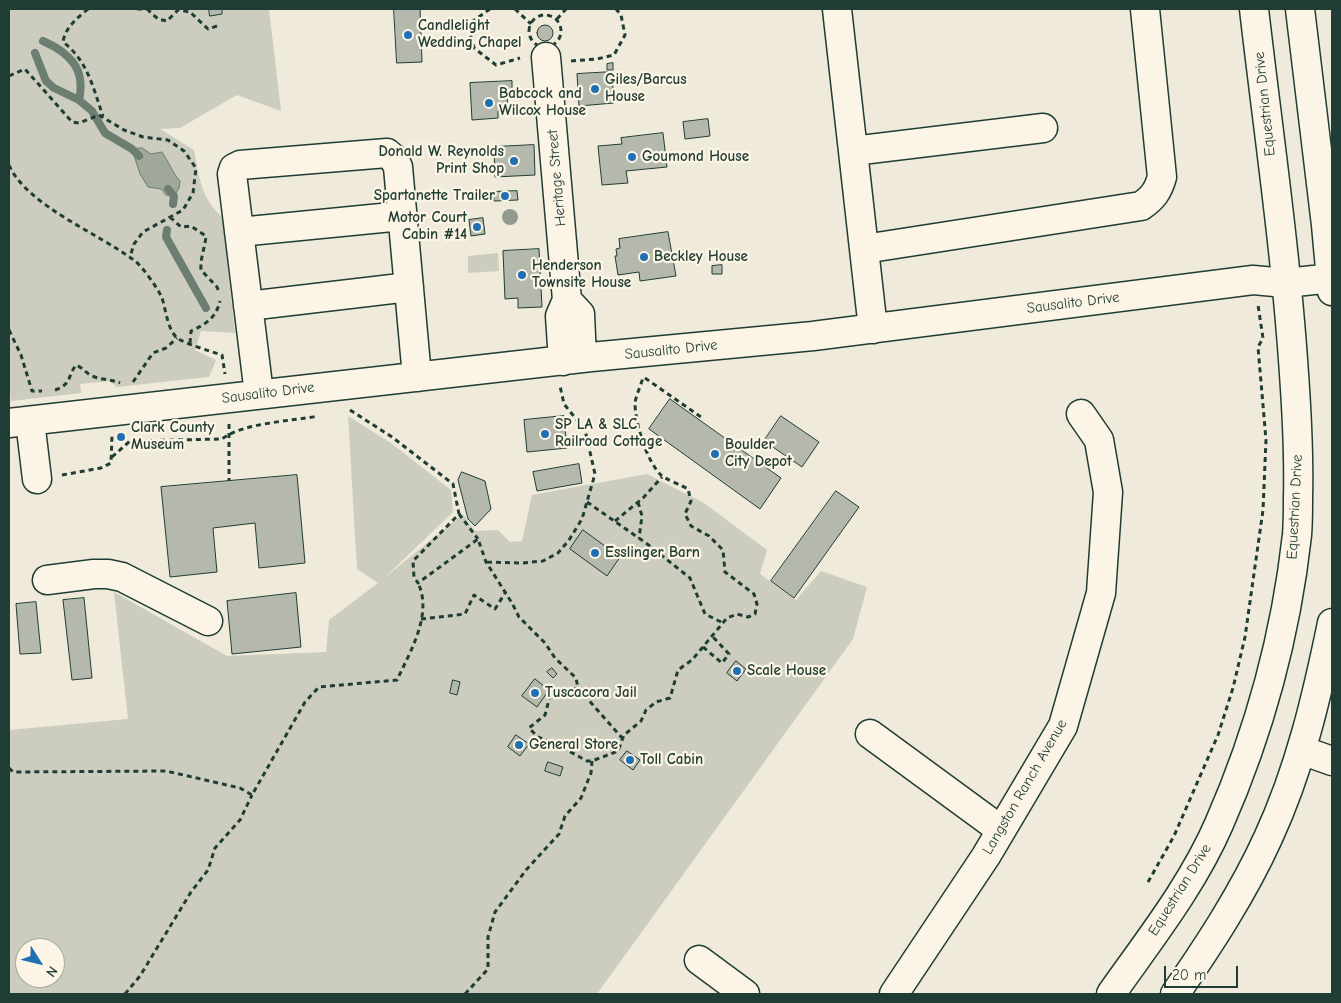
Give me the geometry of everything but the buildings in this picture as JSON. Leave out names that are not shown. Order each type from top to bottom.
[{"type":"street","points":[[837,9],[873,329]]},
{"type":"street","points":[[864,250],[1141,206],[1152,199],[1159,189],[1162,177],[1145,9]]},
{"type":"street","name":"Equestrian Drive","points":[[1111,994],[1163,922],[1194,873],[1219,826],[1242,767],[1275,659],[1286,607],[1297,533],[1299,450],[1290,319],[1254,9]]},
{"type":"street","points":[[1300,9],[1332,282]]},
{"type":"street","name":"Heritage Street","points":[[540,54],[567,300],[580,314],[567,361]]},
{"type":"street","points":[[853,151],[1043,128]]},
{"type":"street","points":[[259,394],[232,174],[234,168],[240,165],[386,153],[394,159],[398,167],[417,377]]},
{"type":"street","points":[[239,232],[402,216]]},
{"type":"street","name":"Sausalito Drive","points":[[20,422],[338,385],[567,361],[645,364],[873,329],[1253,280],[1286,283],[1332,282]]},
{"type":"street","points":[[248,306],[409,287]]},
{"type":"street","name":"Langston Ranch Avenue","points":[[894,994],[986,856],[1063,726],[1101,592],[1108,492],[1099,440],[1081,414]]},
{"type":"street","points":[[20,422],[36,479]]},
{"type":"street","points":[[47,580],[108,574],[122,577],[208,621]]},
{"type":"street","points":[[1175,994],[1204,952],[1235,901],[1268,838],[1288,788],[1312,717],[1332,623]]},
{"type":"street","points":[[870,734],[1001,830]]},
{"type":"street","points":[[1301,750],[1332,761]]},
{"type":"street","points":[[699,960],[745,994]]},
{"type":"path","points":[[88,9],[76,19],[64,35],[63,42],[76,54],[87,70],[101,116],[124,130],[143,137],[168,140],[184,151],[196,168],[193,193],[183,210],[143,232],[134,244],[130,257]]},
{"type":"path","points":[[138,9],[148,9],[158,19],[167,21],[178,10],[190,12],[208,29],[217,26]]},
{"type":"path","points":[[490,9],[473,21],[470,34],[474,48],[496,65],[540,54],[597,59],[614,55],[625,35],[621,14],[616,9]]},
{"type":"path","points":[[515,9],[531,24]]},
{"type":"path","points":[[556,19],[566,9]]},
{"type":"path","points":[[9,76],[25,69],[72,122],[79,123],[101,116]]},
{"type":"path","points":[[9,165],[28,191],[49,207],[137,262],[161,295],[169,324],[177,338],[222,355],[224,362]]},
{"type":"path","points":[[170,217],[180,227],[191,226],[206,236],[200,260],[201,270],[217,287],[220,294],[220,303],[213,318],[203,326],[191,331],[190,343]]},
{"type":"path","points":[[1148,882],[1174,836],[1218,735],[1233,688],[1245,637],[1264,510],[1266,440],[1258,347],[1263,338],[1253,280]]},
{"type":"path","points":[[9,330],[21,356],[32,391],[44,391]]},
{"type":"path","points":[[52,391],[64,387],[71,378],[72,370],[76,365],[84,368],[90,375],[119,384],[133,382],[153,353],[166,348],[177,338]]},
{"type":"path","points":[[486,562],[522,563],[543,561],[558,553],[582,519],[595,474],[585,430],[564,404],[567,361]]},
{"type":"path","points":[[578,688],[550,696],[545,715],[529,728],[538,738],[560,746],[586,761],[592,761],[618,751],[623,738],[629,730],[640,722],[646,710],[656,702],[670,698],[678,670],[692,660],[727,618],[737,614],[748,617],[755,614],[757,604],[754,594],[725,572],[723,550],[709,536],[690,526],[685,514],[690,502],[688,489],[662,477],[651,464],[635,403],[645,364],[701,417],[698,419]]},
{"type":"path","points":[[338,385],[340,404],[392,437],[453,484],[460,514],[478,539],[486,562],[519,617],[545,642],[555,658],[576,678],[578,688],[623,738]]},
{"type":"path","points":[[36,479],[101,468],[111,463],[113,439],[111,411]]},
{"type":"path","points":[[112,457],[130,440],[222,440],[229,433],[242,429],[325,415]]},
{"type":"path","points":[[229,419],[229,481]]},
{"type":"path","points":[[615,521],[638,502],[662,477]]},
{"type":"path","points":[[587,502],[639,538],[690,578],[705,614],[723,623]]},
{"type":"path","points":[[638,502],[642,516],[639,538]]},
{"type":"path","points":[[125,994],[140,976],[191,892],[208,870],[215,848],[240,820],[252,795],[305,702],[319,687],[397,680],[412,648],[423,613],[422,593],[414,577],[413,561],[460,514]]},
{"type":"path","points":[[418,583],[478,539]]},
{"type":"path","points":[[421,619],[466,614],[474,595],[495,609],[505,593]]},
{"type":"path","points":[[703,647],[722,663],[729,654],[712,637]]},
{"type":"path","points":[[466,994],[488,969],[488,938],[495,912],[526,870],[559,834],[565,816],[581,798],[591,773],[592,761]]},
{"type":"path","points":[[9,768],[13,772],[166,771],[240,788],[252,795]]},
{"type":"shaded area","points":[[9,9],[269,9],[281,111],[237,95],[180,128],[160,129],[194,150],[205,195],[222,217],[235,333],[201,331],[195,350],[216,360],[209,377],[117,387],[110,381],[80,384],[81,393],[11,401],[9,380]]},
{"type":"shaded area","points":[[142,148],[151,154],[162,152],[180,181],[179,188],[174,196],[166,195],[161,189],[148,187],[140,174],[132,149]]},
{"type":"shaded area","points":[[498,253],[499,271],[468,273],[468,256]]},
{"type":"shaded area","points":[[348,416],[391,443],[451,490],[453,512],[384,578],[463,514],[475,531],[498,530],[510,542],[522,541],[532,495],[647,474],[704,503],[767,550],[760,574],[796,600],[821,571],[867,587],[853,639],[597,994],[9,994],[9,730],[128,719],[114,592],[227,656],[326,652],[329,620],[378,583],[357,569]]},
{"type":"waterway","points":[[43,41],[61,51],[74,63],[80,79],[79,100]]},
{"type":"waterway","points":[[35,53],[46,81],[54,88],[79,100],[92,111],[105,133],[132,149],[139,156]]},
{"type":"waterway","points":[[168,189],[174,196],[173,204]]},
{"type":"waterway","points":[[167,230],[166,237],[206,308]]},
{"type":"place","name":"Candlelight Wedding Chapel","points":[[408,35]]},
{"type":"place","name":"Giles/Barcus House","points":[[595,89]]},
{"type":"place","name":"Babcock and Wilcox House","points":[[489,103]]},
{"type":"place","name":"Goumond House","points":[[632,157]]},
{"type":"place","name":"Donald W. Reynolds Print Shop","points":[[514,161]]},
{"type":"place","name":"Spartanette Trailer","points":[[505,196]]},
{"type":"place","name":"Motor Court Cabin #14","points":[[477,227]]},
{"type":"place","name":"Beckley House","points":[[644,257]]},
{"type":"place","name":"Henderson Townsite House","points":[[522,275]]},
{"type":"place","name":"SP LA & SLC Railroad Cottage","points":[[545,434]]},
{"type":"place","name":"Clark County Museum","points":[[121,437]]},
{"type":"place","name":"Boulder City Depot","points":[[715,454]]},
{"type":"place","name":"Esslinger Barn","points":[[595,553]]},
{"type":"place","name":"Scale House","points":[[737,671]]},
{"type":"place","name":"Tuscacora Jail","points":[[535,693]]},
{"type":"place","name":"General Store","points":[[519,745]]},
{"type":"place","name":"Toll Cabin","points":[[630,760]]}]
